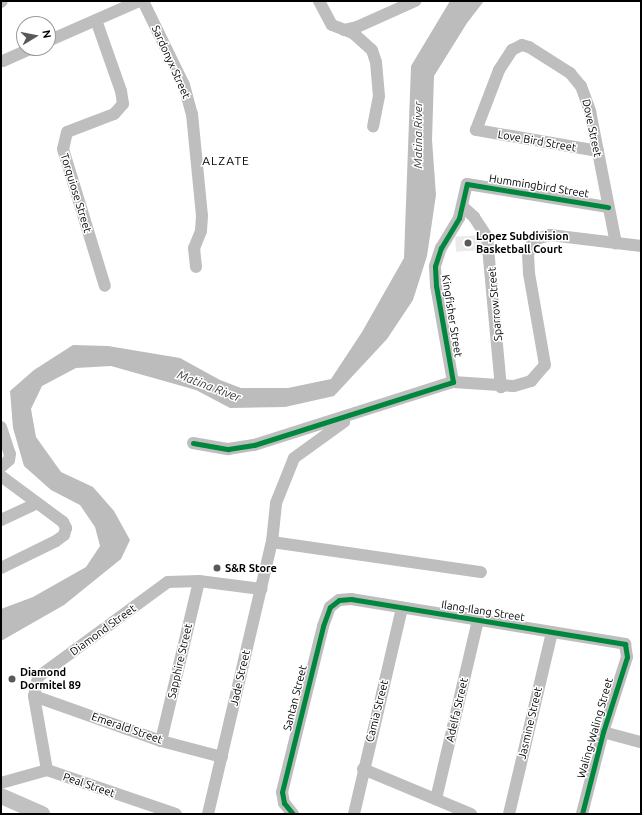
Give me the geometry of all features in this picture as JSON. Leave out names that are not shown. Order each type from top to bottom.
[{"type":"main road","points":[[1,796],[15,808],[42,814]]},
{"type":"street","points":[[56,38],[139,1]]},
{"type":"street","name":"Sardonyx Street","points":[[143,1],[184,85],[192,114],[202,216],[201,231],[194,248],[196,267]]},
{"type":"street","points":[[319,1],[332,25],[365,42],[372,50],[376,62],[379,96],[373,126]]},
{"type":"street","points":[[344,30],[357,27],[415,1]]},
{"type":"street","name":"Torquiose Street","points":[[96,20],[121,91],[123,104],[114,114],[67,132],[63,149],[105,286]]},
{"type":"street","name":"Dove Street","points":[[476,130],[503,63],[512,50],[522,45],[529,47],[570,73],[581,86],[590,111],[616,243]]},
{"type":"street","points":[[3,61],[16,55]]},
{"type":"street","name":"Love Bird Street","points":[[476,130],[598,151]]},
{"type":"street","name":"Hummingbird Street","points":[[467,184],[608,207]]},
{"type":"street","name":"Kingfisher Street","points":[[451,383],[436,286],[435,266],[438,255],[463,207],[467,184]]},
{"type":"street","name":"Sparrow Street","points":[[463,207],[474,217],[487,237],[501,387]]},
{"type":"street","points":[[193,443],[228,449],[244,448],[358,414],[451,383],[501,387],[531,381],[545,365],[529,273],[528,255],[533,240],[550,235],[641,246]]},
{"type":"street","name":"Jade Street","points":[[208,814],[272,542],[276,503],[294,458],[310,444],[358,414]]},
{"type":"street","points":[[1,427],[10,454],[9,460],[1,467]]},
{"type":"street","points":[[1,476],[63,522],[66,528],[64,535],[1,568]]},
{"type":"street","points":[[1,520],[37,503]]},
{"type":"street","points":[[272,542],[481,572]]},
{"type":"street","name":"Diamond Street","points":[[47,770],[34,696],[38,678],[131,611],[161,586],[176,580],[199,581],[261,589]]},
{"type":"street","name":"Sapphire Street","points":[[161,741],[199,581]]},
{"type":"street","name":"Ilang-Ilang Street","points":[[334,603],[351,599],[552,632],[621,641],[627,647]]},
{"type":"street","name":"Santan Street","points":[[292,814],[283,800],[282,792],[323,626],[330,607],[334,603]]},
{"type":"street","name":"Camia Street","points":[[354,814],[363,769],[402,608]]},
{"type":"street","name":"Adelfa Street","points":[[436,799],[478,620]]},
{"type":"street","name":"Jasmine Street","points":[[509,814],[552,632]]},
{"type":"street","name":"Waling-Waling Street","points":[[582,814],[603,732],[627,657],[627,647]]},
{"type":"street","name":"Emerald Street","points":[[34,696],[161,741],[222,757]]},
{"type":"street","points":[[603,732],[641,742]]},
{"type":"street","points":[[363,769],[471,814]]},
{"type":"street","points":[[1,783],[14,777],[47,770]]},
{"type":"street","name":"Peal Street","points":[[47,770],[176,814]]},
{"type":"shaded area","name":"Lopez Subdivision Basketball Court","points":[[481,235],[482,250],[456,252],[455,237]]},
{"type":"water","name":"Matina River","points":[[450,1],[484,1],[467,23],[434,76],[432,140],[436,195],[427,256],[413,300],[387,339],[334,396],[285,407],[230,408],[196,390],[111,366],[76,368],[42,386],[31,409],[36,437],[61,472],[93,487],[114,511],[130,540],[121,559],[64,605],[1,641],[1,609],[33,597],[86,567],[100,546],[95,527],[80,505],[51,490],[24,466],[13,428],[10,391],[34,370],[73,345],[108,346],[180,358],[220,380],[241,388],[288,388],[331,379],[362,332],[404,258],[411,66]]},
{"type":"cycle path","points":[[193,443],[228,449],[254,445],[453,382],[436,286],[435,266],[441,248],[459,218],[467,184],[608,207]]},
{"type":"cycle path","points":[[293,814],[284,803],[282,792],[323,626],[330,607],[339,600],[351,599],[625,644],[627,657],[603,732],[582,814]]},
{"type":"place","name":"Lopez Subdivision Basketball Court","points":[[468,243]]},
{"type":"place","name":"S&R Store","points":[[217,568]]},
{"type":"place","name":"Diamond Dormitel 89","points":[[12,679]]},
{"type":"district","name":"ALZATE","points":[[226,161]]}]
